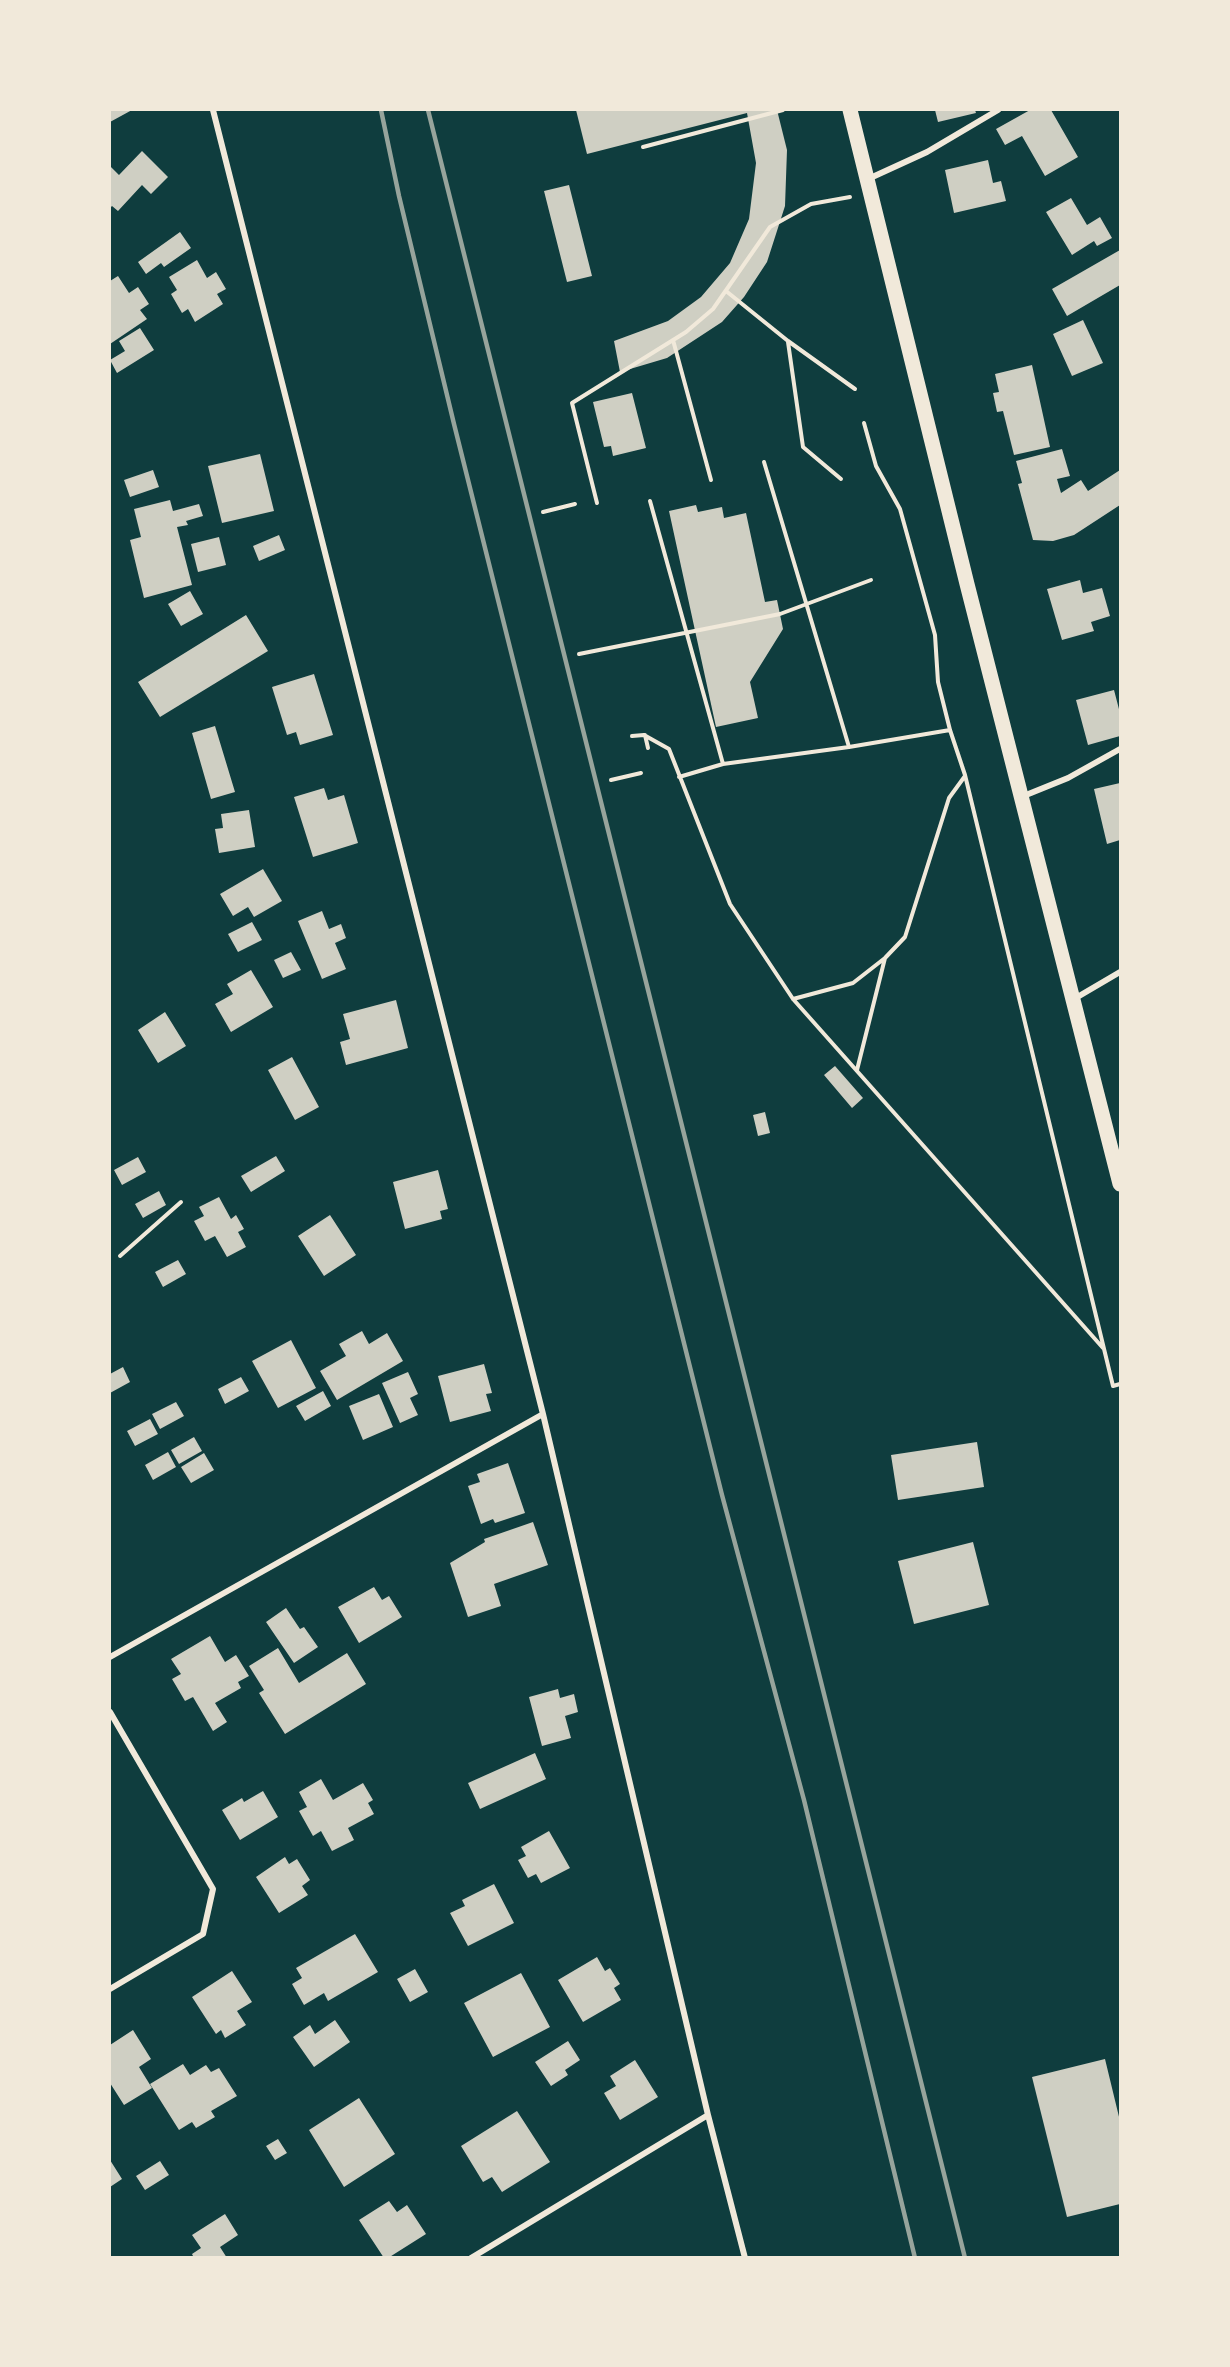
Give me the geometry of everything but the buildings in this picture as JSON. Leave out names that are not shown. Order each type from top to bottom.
[{"type":"main road","points":[[850,110],[936,462],[1120,1184]]},
{"type":"street","points":[[213,110],[543,1414],[708,2115],[744,2258]]},
{"type":"street","points":[[870,186],[998,110]]},
{"type":"street","points":[[1021,797],[1068,778],[1120,749]]},
{"type":"street","points":[[1074,999],[1120,972]]},
{"type":"street","points":[[110,1657],[543,1414]]},
{"type":"street","points":[[110,1712],[213,1888],[203,1934],[110,1989]]},
{"type":"street","points":[[471,2258],[708,2115]]},
{"type":"path","points":[[643,147],[783,110]]},
{"type":"path","points":[[694,127],[695,134]]},
{"type":"path","points":[[597,503],[572,402],[673,340],[713,309],[770,227],[811,204],[870,186]]},
{"type":"path","points":[[726,291],[788,341],[855,389]]},
{"type":"path","points":[[673,340],[711,480]]},
{"type":"path","points":[[788,341],[803,447],[841,479]]},
{"type":"path","points":[[864,423],[876,466],[900,509],[935,635],[938,682],[950,730],[966,775],[1113,1386],[1120,1384]]},
{"type":"path","points":[[764,462],[849,747]]},
{"type":"path","points":[[650,501],[723,764]]},
{"type":"path","points":[[543,512],[575,504]]},
{"type":"path","points":[[579,654],[780,614],[871,580]]},
{"type":"path","points":[[678,777],[723,764],[849,747],[950,730]]},
{"type":"path","points":[[632,736],[644,735],[669,749],[678,777],[730,904],[794,999],[1104,1350]]},
{"type":"path","points":[[644,735],[648,748]]},
{"type":"path","points":[[610,780],[641,773]]},
{"type":"path","points":[[794,999],[853,983],[885,958],[905,937],[949,798],[966,775]]},
{"type":"path","points":[[857,1071],[885,958]]},
{"type":"path","points":[[120,1256],[181,1202]]},
{"type":"railway","points":[[381,110],[399,196],[454,424],[722,1495],[804,1800],[915,2258]]},
{"type":"railway","points":[[428,110],[965,2258]]}]
